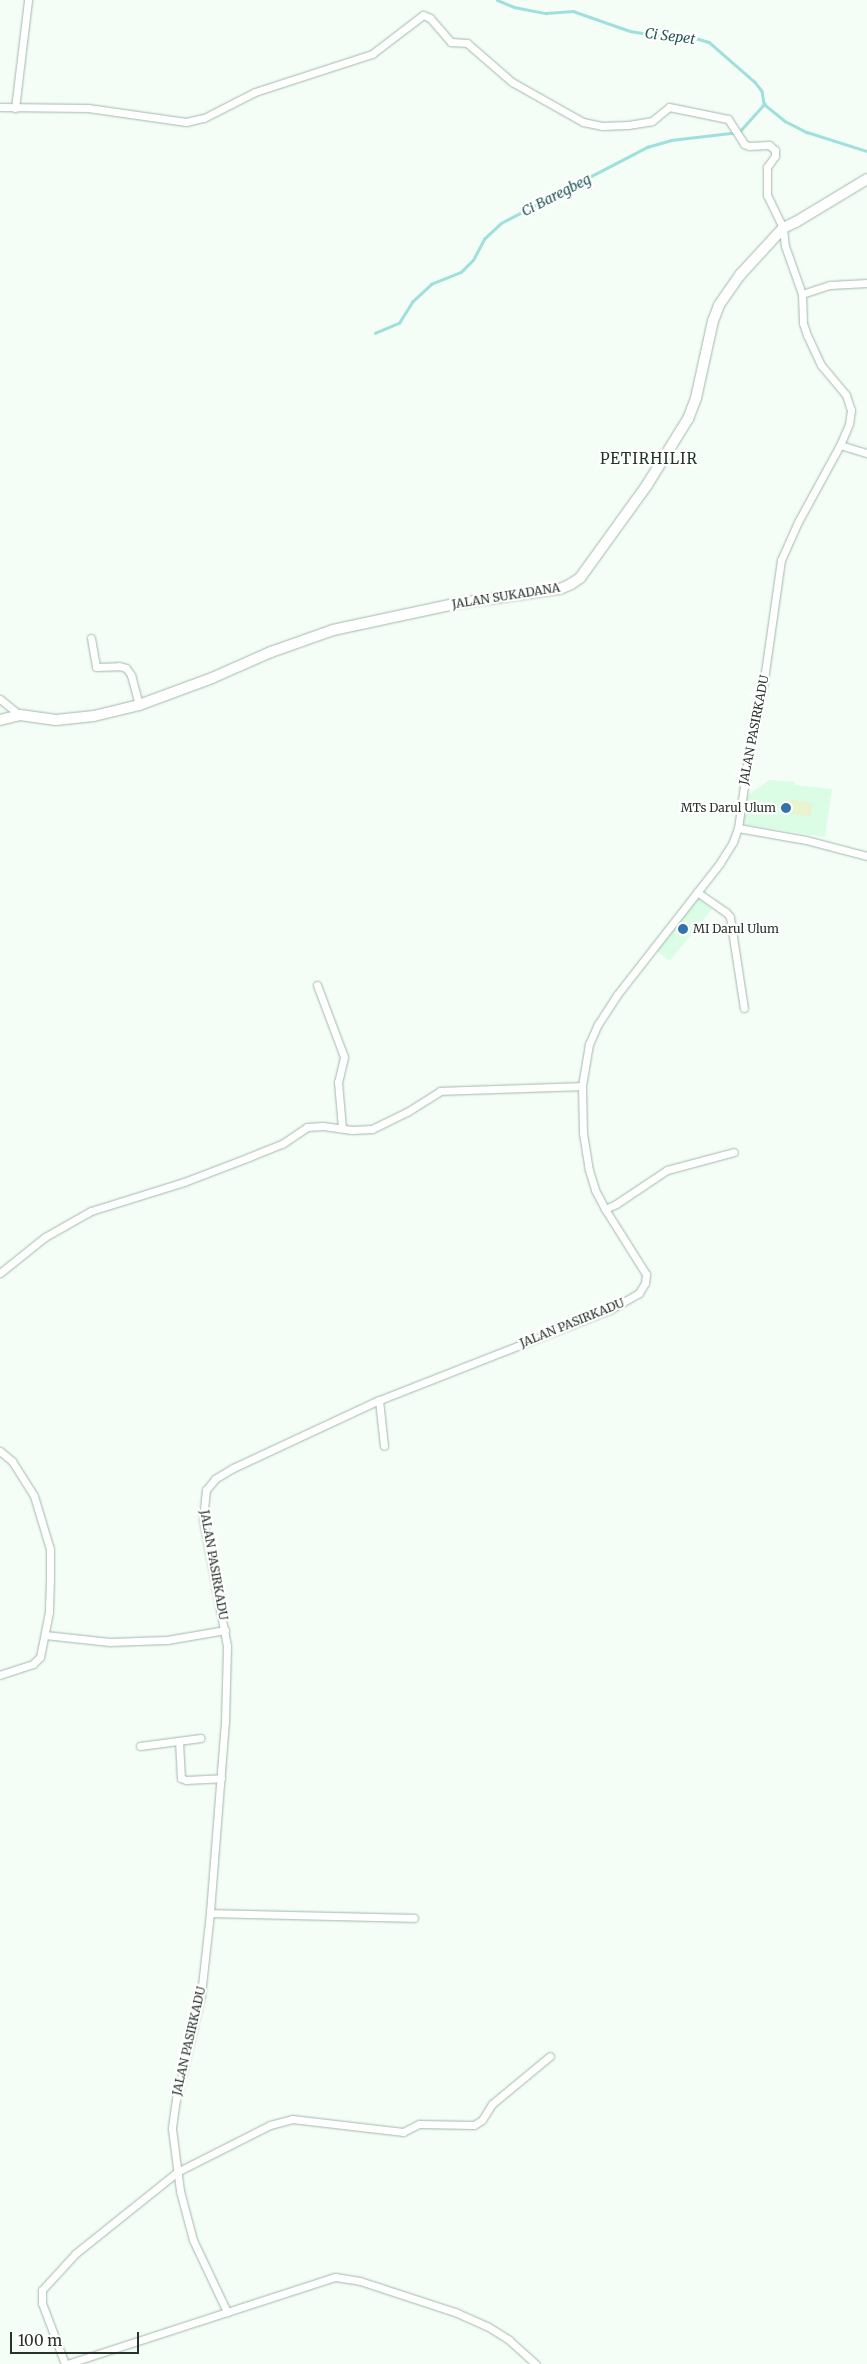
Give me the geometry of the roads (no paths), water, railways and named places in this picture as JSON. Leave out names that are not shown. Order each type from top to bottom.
[{"type":"main road","name":"JALAN SUKADANA","points":[[0,720],[20,716],[66,719],[94,716],[139,705],[212,678],[271,652],[333,630],[454,604],[560,589],[571,584],[580,578],[647,485],[688,419],[696,398],[713,321],[719,305],[740,275],[783,228],[867,180]]},
{"type":"street","points":[[0,107],[15,108],[28,0]]},
{"type":"street","name":"JALAN PASIRKADU","points":[[15,108],[88,108],[186,122],[204,118],[255,92],[372,54],[423,15],[430,18],[451,42],[467,43],[512,82],[583,122],[602,126],[628,125],[652,121],[669,107],[728,119],[736,128],[746,146],[769,145],[775,150],[774,156],[767,167],[767,195],[783,228],[785,246],[802,294],[803,323],[821,365],[846,396],[851,410],[849,424],[840,445],[798,522],[781,560],[763,686],[749,752],[738,828],[726,856],[644,959],[598,1024],[589,1044],[582,1086],[583,1133],[589,1170],[595,1190],[605,1209],[646,1274],[645,1283],[639,1293],[609,1310],[379,1400],[233,1468],[215,1480],[206,1490],[204,1519],[227,1646],[225,1721],[210,1913],[201,1996],[176,2099],[172,2129],[177,2172],[192,2240],[227,2312]]},
{"type":"street","points":[[802,294],[830,285],[867,283]]},
{"type":"street","points":[[840,445],[867,453]]},
{"type":"street","points":[[92,638],[96,667],[120,666],[126,668],[131,675],[139,705]]},
{"type":"street","points":[[0,699],[20,716]]},
{"type":"street","points":[[738,828],[806,840],[867,856]]},
{"type":"street","points":[[697,892],[726,912],[730,917],[744,1008]]},
{"type":"street","points":[[317,985],[344,1056],[338,1082],[342,1128]]},
{"type":"street","points":[[0,1273],[45,1237],[92,1211],[184,1182],[249,1157],[282,1144],[307,1127],[372,1129],[407,1112],[440,1091],[582,1086]]},
{"type":"street","points":[[605,1209],[616,1204],[667,1170],[734,1152]]},
{"type":"street","points":[[379,1400],[384,1446]]},
{"type":"street","points":[[0,1451],[12,1461],[34,1496],[50,1549],[49,1612],[40,1657],[33,1664],[0,1675]]},
{"type":"street","points":[[45,1635],[110,1642],[167,1640],[225,1630]]},
{"type":"street","points":[[140,1746],[200,1738]]},
{"type":"street","points":[[179,1741],[181,1778],[186,1780],[221,1778]]},
{"type":"street","points":[[210,1913],[414,1918]]},
{"type":"street","points":[[536,2364],[509,2340],[487,2326],[455,2312],[346,2278],[335,2277],[66,2364],[40,2296],[42,2290],[76,2253],[177,2172],[270,2125],[292,2119],[403,2132],[419,2124],[474,2125],[482,2120],[492,2104],[550,2056]]},
{"type":"waterway","name":"Ci Sepet","points":[[497,0],[514,7],[546,13],[573,11],[630,31],[669,37],[689,36],[709,42],[755,82],[762,91],[764,104],[785,121],[807,132],[867,151]]},
{"type":"waterway","name":"Ci Baregbeg","points":[[375,333],[399,323],[412,302],[431,284],[461,272],[473,260],[484,239],[501,223],[647,147],[671,140],[739,132],[764,104]]},
{"type":"place","name":"MTs Darul Ulum","points":[[786,808]]},
{"type":"place","name":"MI Darul Ulum","points":[[683,929]]},
{"type":"district","name":"PETIRHILIR","points":[[649,459]]}]
